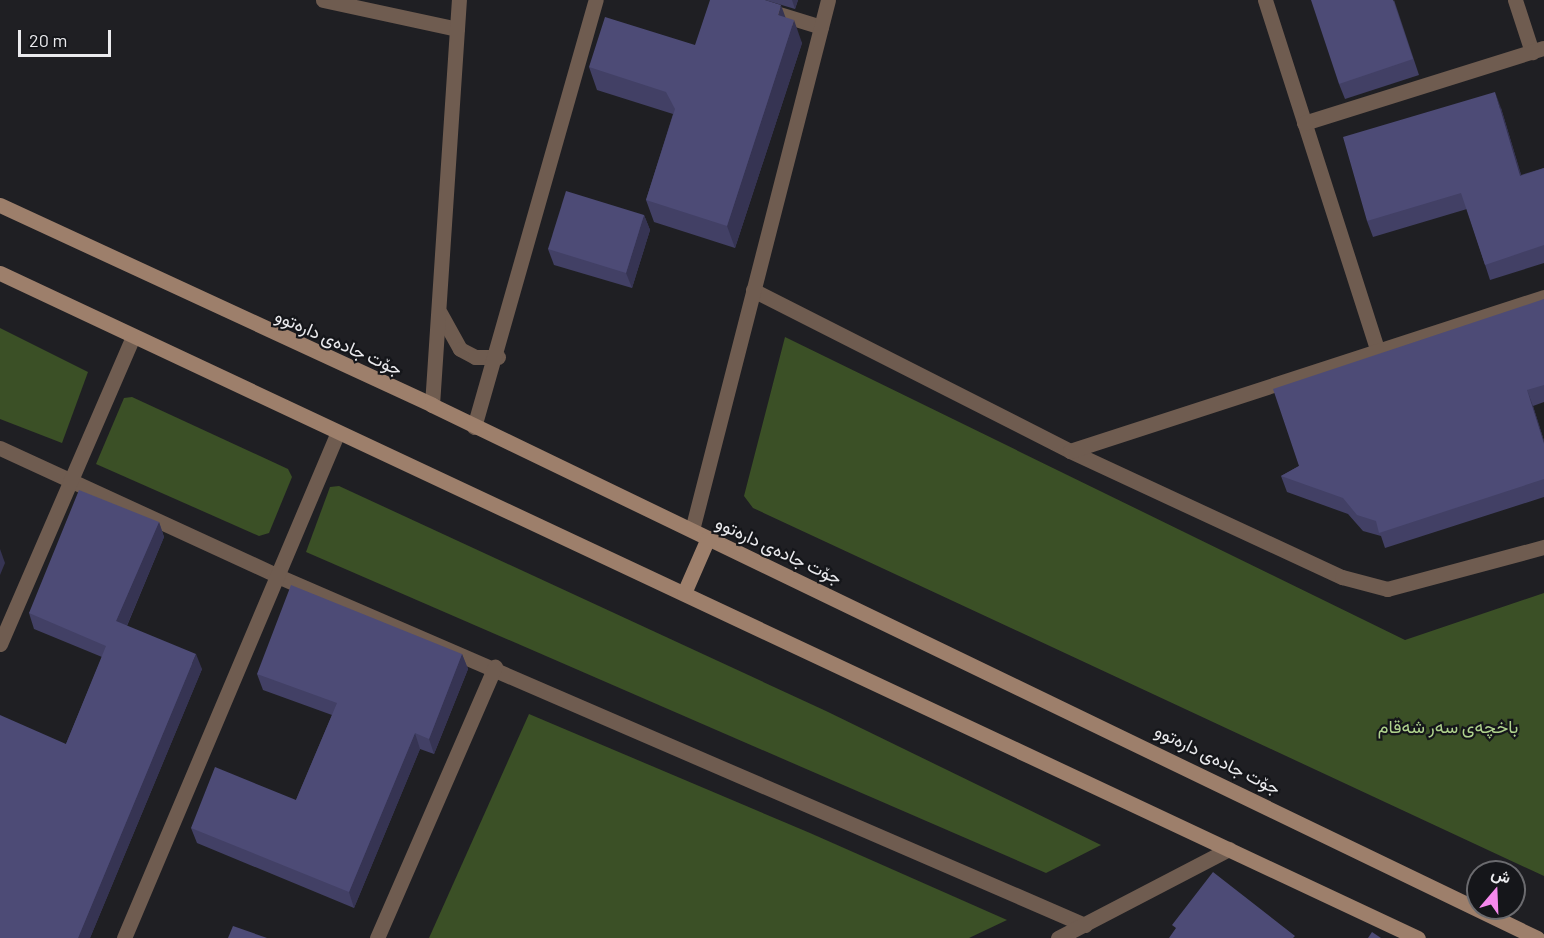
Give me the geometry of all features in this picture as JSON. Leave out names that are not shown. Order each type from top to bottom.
[{"type":"main road","name":"جۆت جادەی دارەتوو","points":[[0,205],[432,405],[1537,938]]},
{"type":"main road","points":[[0,273],[1229,849],[1392,932],[1418,938]]},
{"type":"main road","points":[[684,593],[708,538]]},
{"type":"street","points":[[323,0],[457,29]]},
{"type":"street","points":[[432,405],[459,0]]},
{"type":"street","points":[[474,427],[498,357],[596,0]]},
{"type":"street","points":[[734,0],[821,27]]},
{"type":"street","points":[[692,530],[828,0]]},
{"type":"street","points":[[1265,0],[1378,352]]},
{"type":"street","points":[[1304,123],[1538,50],[1515,0]]},
{"type":"street","points":[[753,290],[1070,451],[1342,577],[1387,589],[1544,547]]},
{"type":"street","points":[[1070,451],[1544,297]]},
{"type":"street","points":[[438,311],[460,349],[475,357],[498,357]]},
{"type":"street","points":[[0,644],[134,337]]},
{"type":"street","points":[[124,938],[280,578],[338,432]]},
{"type":"street","points":[[0,448],[280,578],[495,667],[1085,926]]},
{"type":"street","points":[[377,938],[495,667]]},
{"type":"street","points":[[1058,938],[1085,926],[1229,849]]},
{"type":"green space","points":[[0,328],[88,372],[62,443],[0,419]]},
{"type":"green space","name":"باخچەی سەر شەقام","points":[[785,337],[1405,640],[1544,593],[1544,876],[1526,868],[1526,860],[1510,860],[753,508],[744,496]]},
{"type":"green space","points":[[132,397],[288,469],[292,477],[269,533],[259,536],[96,464],[124,398]]},
{"type":"green space","points":[[339,486],[826,711],[1101,845],[1046,873],[306,552],[330,487]]},
{"type":"green space","points":[[529,714],[810,833],[1007,920],[969,938],[429,938]]},
{"type":"building","points":[[710,0],[765,0],[781,5],[778,15],[794,20],[727,226],[646,200],[675,109],[666,92],[589,67],[605,17],[695,45]]},
{"type":"building","points":[[1311,0],[1393,0],[1413,59],[1339,84]]},
{"type":"building","points":[[1495,92],[1520,176],[1544,168],[1544,245],[1485,265],[1461,193],[1367,221],[1343,137]]},
{"type":"building","points":[[566,191],[644,215],[626,273],[548,249]]},
{"type":"building","points":[[1544,299],[1544,385],[1527,390],[1544,444],[1544,479],[1379,533],[1376,521],[1357,515],[1343,498],[1281,476],[1299,466],[1273,389]]},
{"type":"building","points":[[79,490],[159,522],[116,621],[196,654],[78,938],[0,938],[0,715],[66,744],[106,646],[29,613]]},
{"type":"building","points":[[291,585],[462,654],[429,739],[415,733],[349,892],[191,828],[215,767],[296,800],[337,703],[257,674]]},
{"type":"building","points":[[1213,872],[1295,936],[1293,938],[1169,938],[1176,928],[1172,925]]},
{"type":"building","points":[[233,926],[267,938],[228,938]]},
{"type":"building","points":[[1372,932],[1381,938],[1368,938]]}]
